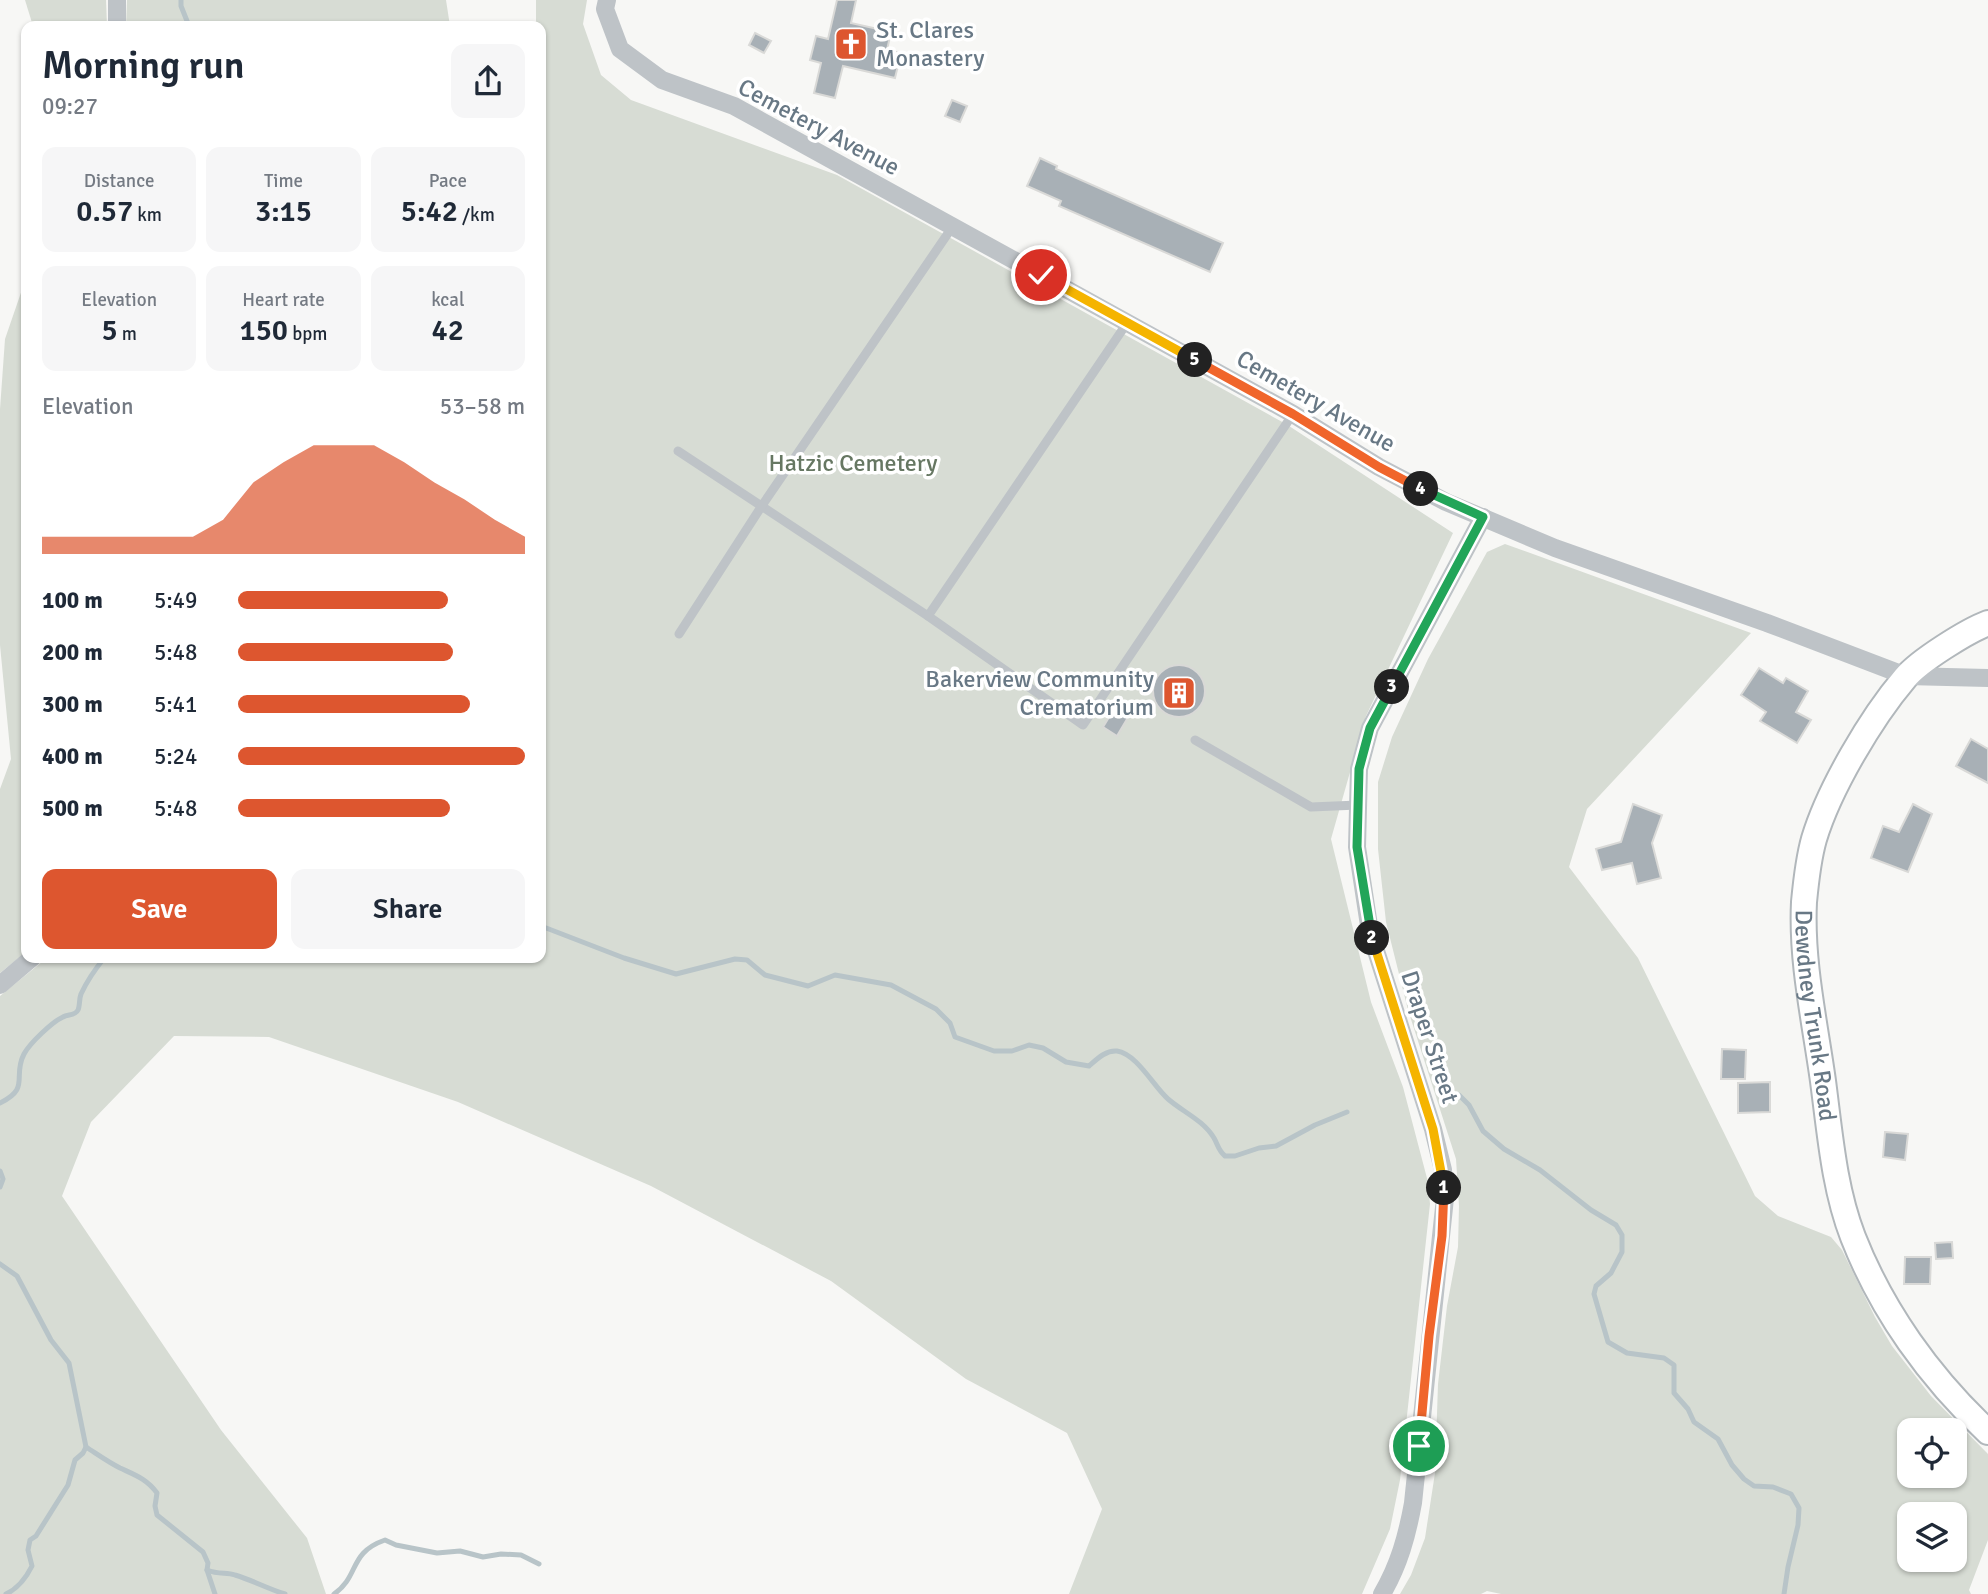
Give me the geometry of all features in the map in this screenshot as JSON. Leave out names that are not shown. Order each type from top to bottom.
[{"type":"main road","name":"Dewdney Trunk Road","points":[[1988,622],[1969,630],[1906,676],[1851,759],[1829,800],[1808,865],[1804,949],[1835,1172],[1852,1235],[1871,1280],[1898,1327],[1935,1376],[1988,1432]]},
{"type":"street","points":[[117,0],[117,21]]},
{"type":"street","name":"Cemetery Avenue","points":[[606,5],[620,49],[662,80],[734,106],[1293,414],[1379,467],[1446,502],[1555,548],[1779,627],[1906,676],[1988,678]]},
{"type":"street","name":"Draper Street","points":[[1381,1594],[1400,1559],[1413,1503],[1445,1198],[1443,1170],[1433,1129],[1370,932],[1357,847],[1359,769],[1370,728],[1483,517]]},
{"type":"street","points":[[0,985],[26,963]]},
{"type":"lane","points":[[679,634],[761,507],[953,226]]},
{"type":"lane","points":[[928,616],[1128,323]]},
{"type":"lane","points":[[678,451],[928,616],[1083,725],[1293,414]]},
{"type":"lane","points":[[1195,740],[1311,807],[1358,805]]},
{"type":"green space","points":[[25,0],[106,0],[107,21],[31,21]]},
{"type":"green space","points":[[127,0],[446,0],[449,21],[126,21]]},
{"type":"green space","name":"Hatzic Cemetery","points":[[536,0],[587,0],[583,24],[601,75],[631,100],[837,175],[1286,424],[1453,533],[1366,716],[1331,839],[1371,1002],[1403,1087],[1428,1182],[1430,1204],[1400,1480],[1390,1529],[1362,1594],[1069,1594],[1102,1509],[1067,1433],[966,1379],[831,1281],[651,1186],[458,1102],[269,1037],[174,1036],[91,1122],[62,1196],[221,1430],[307,1538],[326,1594],[0,1594],[0,996],[41,963],[546,963],[546,21],[536,21]]},
{"type":"green space","points":[[21,293],[21,956],[0,973],[0,789],[11,759],[0,645],[0,409],[5,339]]},
{"type":"green space","points":[[1505,544],[1751,633],[1587,809],[1569,867],[1638,958],[1755,1196],[1778,1216],[1831,1237],[1842,1250],[1892,1346],[1931,1396],[1953,1418],[1897,1418],[1897,1488],[1967,1488],[1967,1433],[1988,1454],[1988,1540],[1969,1590],[1971,1594],[1501,1594],[1487,1591],[1481,1594],[1400,1594],[1411,1575],[1425,1538],[1435,1473],[1438,1384],[1447,1306],[1458,1247],[1456,1159],[1408,1010],[1386,922],[1378,849],[1378,782],[1392,737],[1428,659],[1487,552]]},
{"type":"building","name":"St. Clares Monastery","points":[[837,0],[856,0],[851,23],[891,32],[887,50],[901,53],[895,78],[843,66],[835,98],[814,93],[821,63],[810,60],[816,36],[828,39]]},
{"type":"building","points":[[755,33],[771,41],[764,53],[749,45]]},
{"type":"building","points":[[952,100],[967,106],[960,122],[945,116]]},
{"type":"building","points":[[1040,158],[1057,166],[1056,169],[1223,243],[1210,272],[1059,206],[1061,201],[1027,186]]},
{"type":"building","name":"Bakerview Community Crematorium","points":[[1179,665],[1198,672],[1205,691],[1198,710],[1179,717],[1160,710],[1153,691],[1160,672]]},
{"type":"building","points":[[1759,668],[1783,683],[1786,678],[1808,691],[1796,712],[1811,720],[1797,743],[1760,721],[1766,712],[1741,695]]},
{"type":"building","points":[[1119,701],[1133,709],[1117,736],[1103,727]]},
{"type":"building","points":[[1971,739],[1988,749],[1988,783],[1956,766]]},
{"type":"building","points":[[1633,804],[1662,815],[1652,843],[1661,878],[1637,884],[1632,863],[1602,870],[1596,849],[1621,842]]},
{"type":"building","points":[[1913,804],[1932,814],[1908,872],[1871,858],[1883,826],[1899,832]]},
{"type":"building","points":[[1722,1049],[1746,1050],[1745,1079],[1721,1079]]},
{"type":"building","points":[[1770,1082],[1770,1112],[1738,1113],[1738,1083]]},
{"type":"building","points":[[1885,1132],[1908,1134],[1905,1160],[1883,1157]]},
{"type":"building","points":[[1952,1242],[1953,1258],[1936,1259],[1935,1243]]},
{"type":"building","points":[[1905,1257],[1931,1257],[1930,1284],[1904,1284]]},
{"type":"waterway","points":[[181,0],[187,21]]},
{"type":"waterway","points":[[546,928],[624,958],[676,974],[735,959],[747,960],[765,975],[808,986],[835,975],[891,985],[936,1009],[950,1023],[955,1037],[994,1051],[1012,1051],[1029,1045],[1043,1048],[1066,1062],[1089,1066],[1109,1052],[1124,1053],[1138,1064],[1168,1099],[1204,1126],[1225,1156],[1276,1146],[1347,1112]]},
{"type":"waterway","points":[[0,1103],[9,1098],[18,1087],[21,1062],[27,1049],[53,1023],[77,1012],[83,989],[101,963]]},
{"type":"waterway","points":[[1453,1096],[1459,1095],[1469,1105],[1483,1131],[1504,1149],[1540,1170],[1591,1210],[1616,1225],[1622,1235],[1622,1252],[1611,1273],[1596,1286],[1594,1294],[1608,1342],[1627,1353],[1664,1358],[1674,1365],[1674,1393],[1688,1409],[1694,1422],[1718,1439],[1732,1465],[1744,1479],[1754,1486],[1773,1487],[1791,1494],[1799,1508],[1798,1525],[1784,1594]]},
{"type":"waterway","points":[[0,1171],[3,1179],[0,1187]]},
{"type":"waterway","points":[[0,1264],[17,1276],[51,1340],[69,1363],[86,1447],[153,1488],[157,1493],[157,1515],[203,1552],[215,1594]]},
{"type":"waterway","points":[[6,1594],[18,1586],[30,1570],[30,1540],[36,1536],[68,1485],[75,1460],[86,1447]]},
{"type":"waterway","points":[[334,1594],[348,1580],[365,1551],[385,1540],[396,1545],[437,1553],[460,1551],[483,1557],[521,1555],[539,1564]]},
{"type":"waterway","points":[[207,1570],[235,1575],[285,1594]]},
{"type":"place","name":"St. Clares Monastery","points":[[851,44]]},
{"type":"place","name":"Bakerview Community Crematorium","points":[[1179,693]]},
{"type":"route","points":[[1041,275],[1286,409],[1379,467],[1446,502],[1483,517],[1370,728],[1359,769],[1357,847],[1370,932],[1433,1129],[1443,1170],[1445,1198],[1442,1236],[1419,1446]]}]
